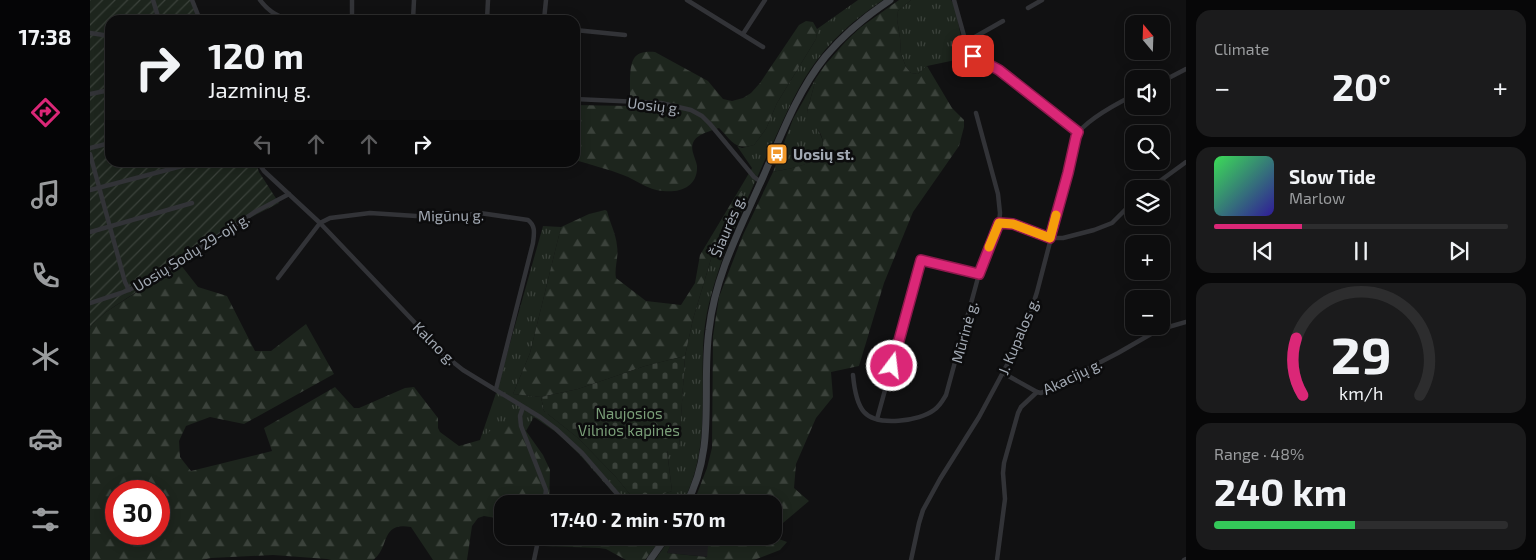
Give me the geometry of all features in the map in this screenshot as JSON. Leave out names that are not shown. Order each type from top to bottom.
[{"type":"main road","name":"Šiaurės g.","points":[[690,495],[697,480],[704,451],[707,421],[706,359],[708,330],[718,284],[728,255],[791,113],[816,70],[840,40],[890,0]]},
{"type":"main road","points":[[650,560],[661,545]]},
{"type":"street","points":[[153,0],[158,15]]},
{"type":"street","points":[[192,0],[198,15]]},
{"type":"street","points":[[260,0],[271,12],[277,15]]},
{"type":"street","points":[[352,0],[352,15]]},
{"type":"street","points":[[413,15],[414,0]]},
{"type":"street","points":[[487,15],[488,0]]},
{"type":"street","points":[[544,15],[546,0]]},
{"type":"street","points":[[687,0],[763,47]]},
{"type":"street","points":[[743,34],[765,0]]},
{"type":"street","points":[[954,0],[968,50],[973,56],[999,70],[1078,132],[1111,106],[1125,99]]},
{"type":"street","points":[[1028,8],[1042,0]]},
{"type":"street","points":[[966,42],[1003,22]]},
{"type":"street","points":[[580,30],[625,35]]},
{"type":"street","points":[[90,33],[105,35]]},
{"type":"street","points":[[1170,77],[1186,68]]},
{"type":"street","points":[[90,94],[105,91]]},
{"type":"street","name":"Uosių g.","points":[[580,97],[661,103],[691,110],[702,116],[710,124],[754,177],[761,182]]},
{"type":"street","name":"Mūrinė g.","points":[[877,419],[892,421],[911,420],[934,411],[940,405],[948,389],[979,274],[999,223],[998,194],[976,113]]},
{"type":"street","name":"J. Kupalos g.","points":[[911,560],[923,510],[979,417],[1003,373],[1028,320],[1078,132]]},
{"type":"street","points":[[90,148],[105,144]]},
{"type":"street","points":[[90,154],[109,227],[129,290]]},
{"type":"street","points":[[1161,180],[1185,163],[1186,170]]},
{"type":"street","points":[[90,190],[178,167]]},
{"type":"street","name":"Kalno g.","points":[[261,167],[320,223],[420,328],[438,350],[463,370],[540,417],[569,440],[618,495]]},
{"type":"street","name":"Uosių Sodų 29-oji g.","points":[[90,303],[129,290],[165,271],[256,212],[289,194]]},
{"type":"street","points":[[90,232],[192,203]]},
{"type":"street","points":[[999,223],[1013,224],[1050,238],[1076,236],[1107,225],[1125,211]]},
{"type":"street","name":"Migūnų g.","points":[[320,223],[330,218],[370,213],[447,218],[480,213],[523,219],[531,222],[534,228],[533,243],[496,389]]},
{"type":"street","points":[[278,278],[320,223]]},
{"type":"street","points":[[853,375],[857,397],[862,410],[877,419],[921,260],[979,274]]},
{"type":"street","name":"Akacijų g.","points":[[997,560],[1005,500],[1004,463],[1021,407],[1037,392],[1041,393],[1158,330],[1186,322]]},
{"type":"street","points":[[1003,373],[1037,392]]},
{"type":"street","points":[[523,407],[520,416],[521,426],[546,490],[545,495]]},
{"type":"street","points":[[534,560],[537,545]]},
{"type":"shaded area","points":[[670,545],[709,545],[708,557],[667,553]]},
{"type":"green space","points":[[90,0],[192,0],[198,15],[105,15],[105,167],[257,167],[279,203],[238,224],[106,312],[90,329]]},
{"type":"green space","points":[[858,0],[883,0],[853,23],[817,59],[798,89],[750,194],[721,264],[708,310],[704,333],[701,441],[691,483],[686,495],[660,495],[672,491],[667,450],[679,448],[685,356],[693,319],[711,259],[743,194],[739,190],[752,168],[737,146],[742,148],[754,145],[766,129],[777,103],[816,39],[817,29]]},
{"type":"green space","points":[[899,0],[911,0],[898,11],[897,19],[901,54],[906,67],[911,73],[918,74],[927,66],[952,108],[964,120],[964,127],[959,146],[913,212],[884,283],[859,366],[831,372],[833,397],[816,418],[796,464],[794,488],[809,501],[782,524],[782,495],[696,495],[707,468],[712,448],[713,336],[719,297],[743,235],[773,172],[808,163],[821,152],[823,145],[821,135],[807,112],[816,78],[846,41],[861,27]]},
{"type":"green space","points":[[911,0],[951,0],[955,6],[965,58],[927,66],[918,74],[911,73],[906,67],[901,54],[897,19],[898,11]]},
{"type":"green space","points":[[806,21],[813,22],[817,29],[816,39],[777,103],[766,129],[754,145],[748,147],[734,144],[719,128],[697,137],[692,146],[697,173],[695,179],[687,187],[676,191],[657,190],[628,177],[580,162],[580,105],[630,106],[631,66],[638,55],[655,52],[708,81],[723,99],[732,101],[743,98],[751,93],[760,83],[799,25]]},
{"type":"green space","points":[[816,78],[807,112],[821,136],[823,145],[821,153],[816,159],[808,163],[773,172],[793,119]]},
{"type":"green space","points":[[739,190],[743,194],[711,259],[693,319],[685,356],[645,366],[578,389],[541,397],[513,394],[530,353],[561,227],[589,214],[607,211],[616,242],[616,278],[646,301],[681,305],[695,283],[700,255]]},
{"type":"green space","points":[[543,226],[561,227],[530,353],[513,394],[541,397],[544,411],[578,438],[631,495],[615,495],[579,454],[557,433],[534,417],[526,431],[519,426],[480,440],[496,393]]},
{"type":"green space","points":[[180,264],[198,287],[227,296],[255,351],[271,351],[306,324],[334,374],[244,424],[210,417],[186,426],[179,441],[180,457],[191,471],[272,451],[264,428],[335,387],[354,408],[359,408],[405,388],[414,387],[438,418],[440,432],[459,446],[480,440],[492,429],[514,424],[526,431],[543,455],[550,470],[549,495],[494,495],[494,518],[484,516],[478,518],[472,526],[467,560],[433,560],[411,527],[401,526],[394,528],[390,532],[382,549],[373,560],[331,560],[273,555],[202,560],[90,560],[90,329],[106,312]]},
{"type":"green space","name":"Naujosios Vilnios kapinės","points":[[685,356],[679,449],[667,451],[672,491],[660,495],[631,495],[578,438],[544,411],[541,397],[578,389],[645,366]]},
{"type":"green space","points":[[782,540],[787,542],[780,550],[754,560],[655,560],[665,545],[670,545],[667,553],[707,557],[708,545],[782,545]]},
{"type":"green space","points":[[656,545],[645,560],[626,560],[606,549],[599,548],[544,546]]},
{"type":"slow traffic","points":[[989,247],[999,223],[1013,224],[1050,238],[1056,215]]},
{"type":"place","name":"Uosių st.","points":[[777,154]]},
{"type":"route","points":[[892,366],[921,260],[979,274],[999,223],[1013,224],[1050,238],[1068,173],[1078,132],[999,70],[973,56]]}]
